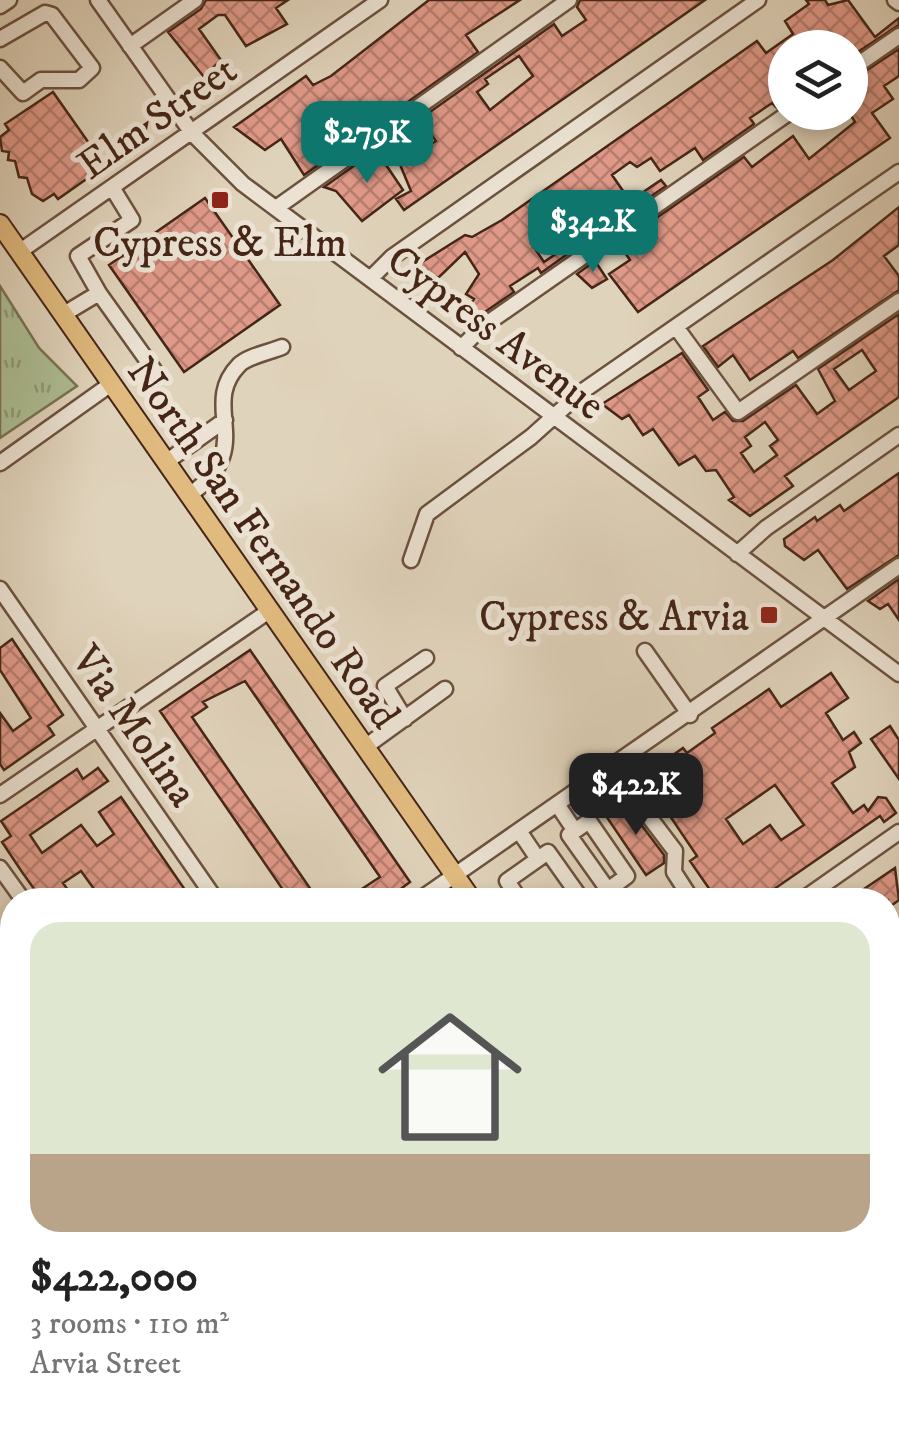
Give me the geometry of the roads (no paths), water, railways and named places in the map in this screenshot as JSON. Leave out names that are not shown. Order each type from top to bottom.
[{"type":"main road","name":"North San Fernando Road","points":[[0,224],[463,888]]},
{"type":"street","points":[[0,6],[9,0]]},
{"type":"street","name":"Cypress Avenue","points":[[98,0],[214,159],[822,620],[899,674]]},
{"type":"street","points":[[130,46],[195,0]]},
{"type":"street","name":"Elm Street","points":[[19,252],[380,0]]},
{"type":"street","points":[[276,208],[569,0]]},
{"type":"street","points":[[370,279],[392,257],[758,0]]},
{"type":"street","points":[[0,40],[44,14],[52,15],[92,68],[79,80],[41,80],[24,93],[0,68]]},
{"type":"street","points":[[868,58],[899,36]]},
{"type":"street","points":[[462,348],[498,316],[768,127]]},
{"type":"street","points":[[410,560],[427,514],[554,418],[580,393],[899,172]]},
{"type":"street","points":[[113,189],[132,220],[78,256],[154,370]]},
{"type":"street","points":[[64,314],[99,292]]},
{"type":"street","points":[[676,327],[734,410],[742,412],[899,301]]},
{"type":"street","points":[[189,495],[212,480],[228,448],[223,388],[241,363],[282,347]]},
{"type":"street","points":[[0,463],[111,384]]},
{"type":"street","points":[[166,462],[225,420]]},
{"type":"street","points":[[737,554],[766,528],[899,435]]},
{"type":"street","points":[[436,888],[690,715],[899,566]]},
{"type":"street","name":"Via Molina","points":[[0,589],[208,888]]},
{"type":"street","points":[[0,795],[269,611]]},
{"type":"street","points":[[646,651],[690,715]]},
{"type":"street","points":[[406,719],[385,686],[426,658]]},
{"type":"street","points":[[365,747],[445,689]]},
{"type":"street","points":[[612,768],[676,851],[674,872],[684,888]]},
{"type":"street","points":[[558,804],[575,832]]},
{"type":"street","points":[[603,888],[569,836],[590,822],[627,876],[615,888]]},
{"type":"street","points":[[518,832],[532,863]]},
{"type":"street","points":[[819,888],[899,832]]},
{"type":"street","points":[[512,888],[507,881],[548,852],[574,888]]},
{"type":"place","name":"Cypress & Elm","points":[[220,200]]},
{"type":"place","name":"Cypress & Arvia","points":[[769,615]]}]
